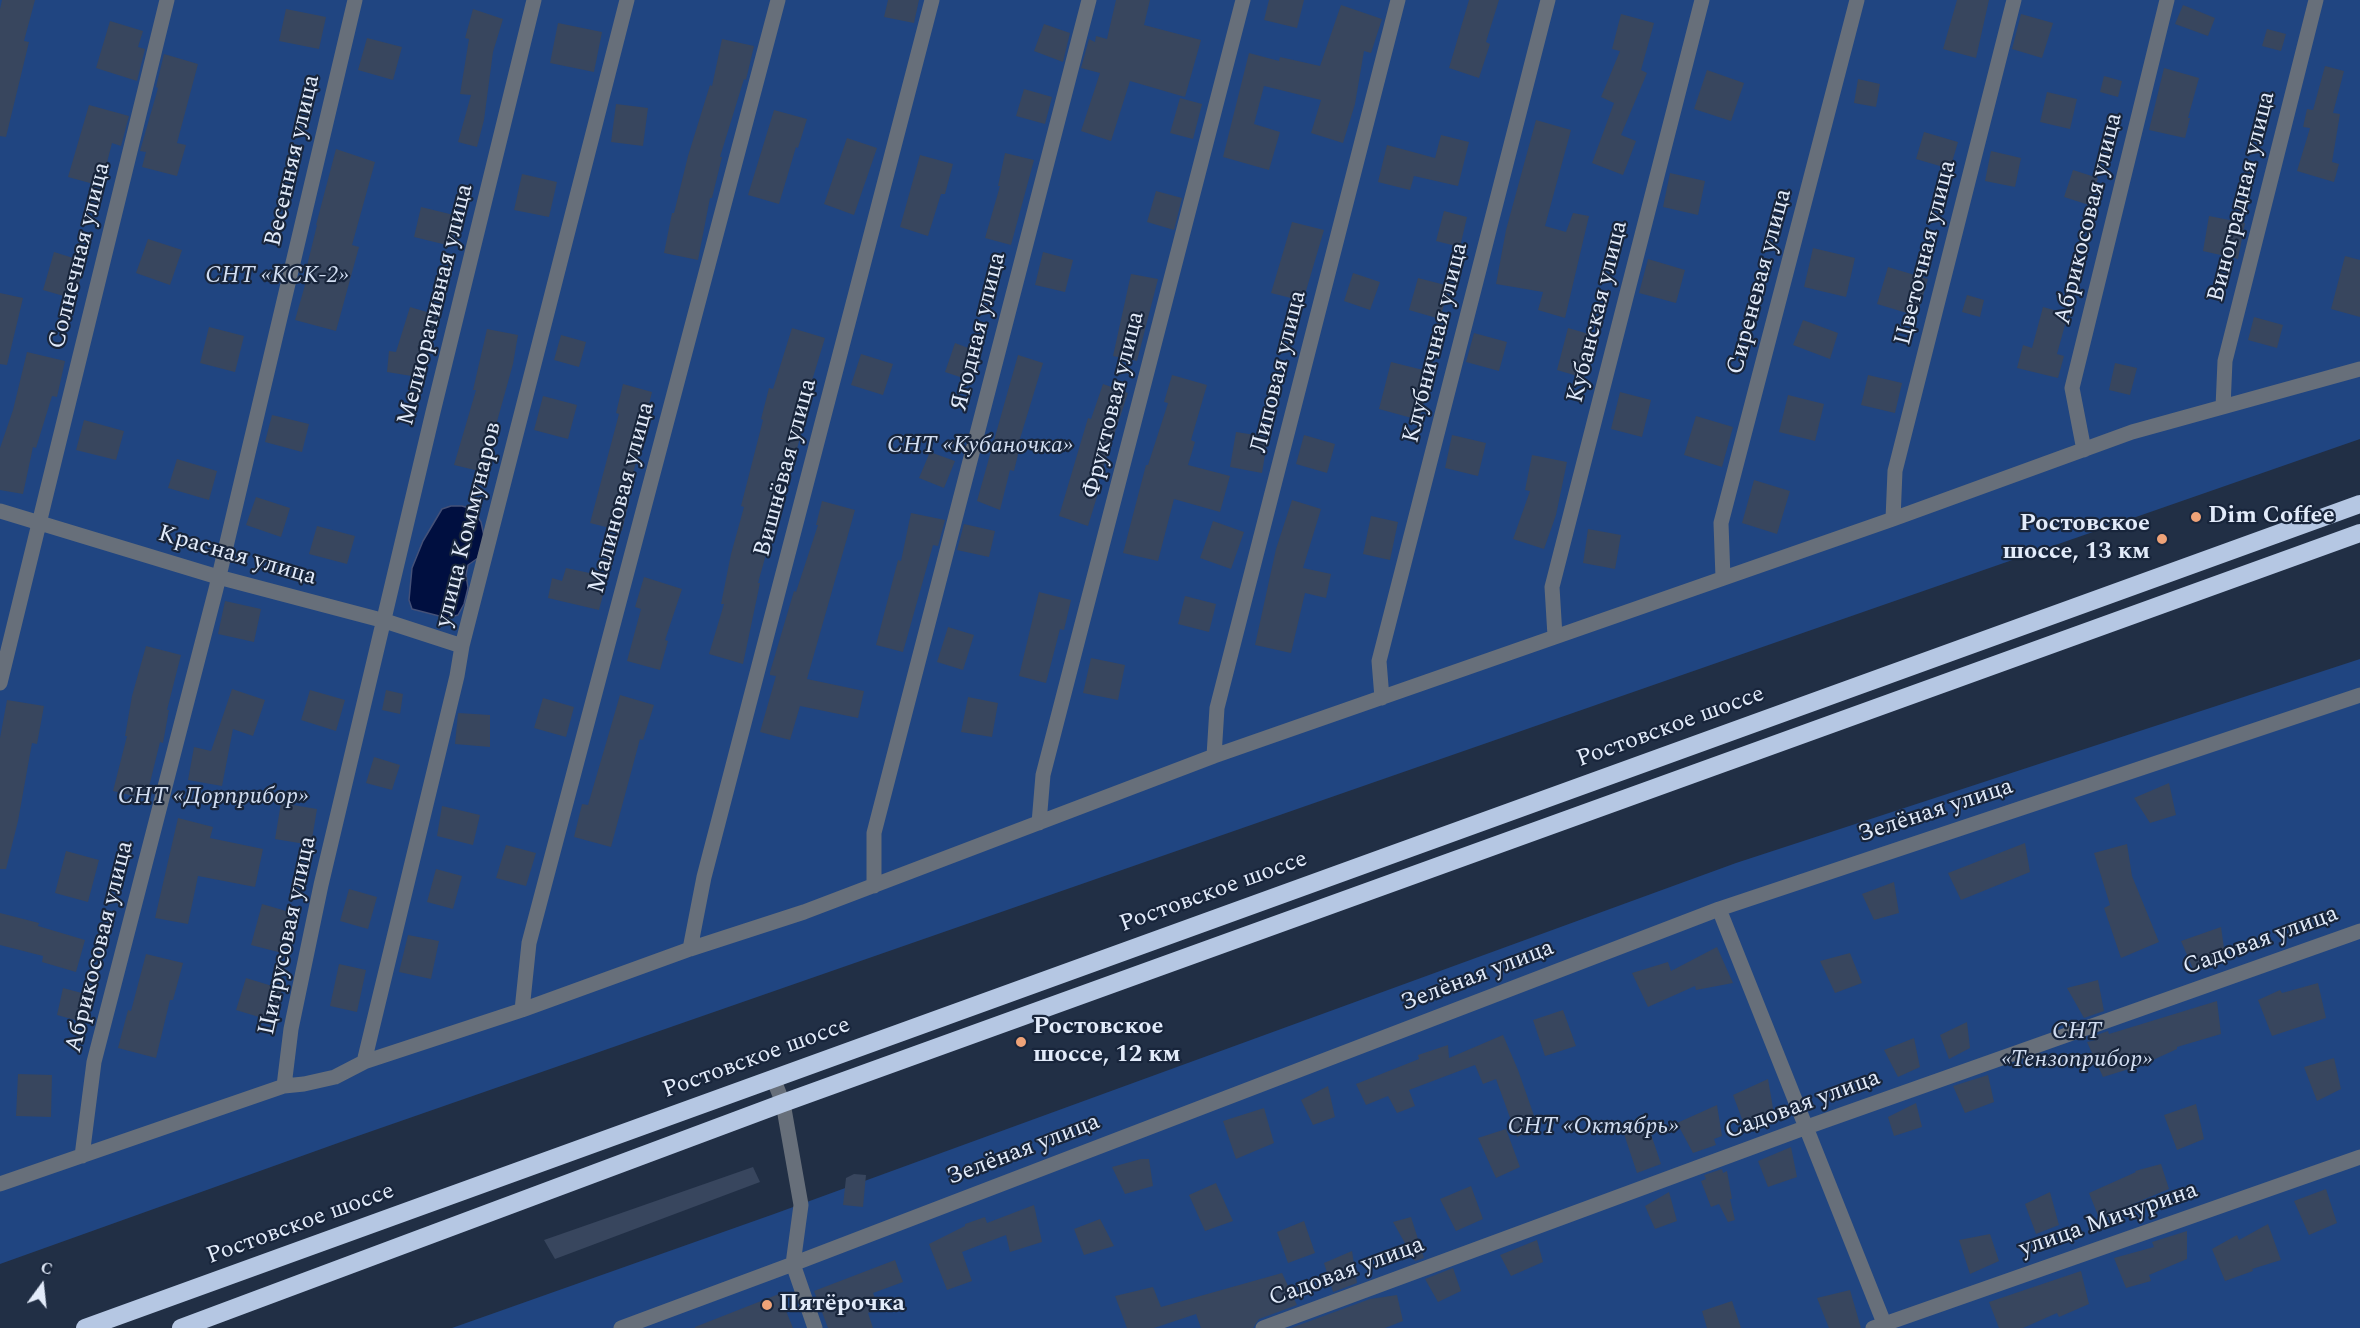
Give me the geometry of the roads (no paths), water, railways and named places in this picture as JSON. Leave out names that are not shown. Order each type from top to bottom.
[{"type":"highway","name":"Ростовское шоссе","points":[[85,1328],[2360,504]]},
{"type":"highway","name":"Ростовское шоссе","points":[[181,1328],[783,1103],[2360,532]]},
{"type":"street","name":"Солнечная улица","points":[[0,683],[167,0]]},
{"type":"street","name":"Весенняя улица","points":[[218,578],[355,0]]},
{"type":"street","name":"Мелиоративная улица","points":[[385,621],[433,412],[534,0]]},
{"type":"street","name":"улица Коммунаров","points":[[364,1062],[457,676],[462,646],[627,0]]},
{"type":"street","name":"Малиновая улица","points":[[522,1010],[529,943],[778,0]]},
{"type":"street","name":"Вишнёвая улица","points":[[690,949],[704,877],[932,0]]},
{"type":"street","name":"Ягодная улица","points":[[874,886],[874,833],[1089,0]]},
{"type":"street","name":"Фруктовая улица","points":[[1039,823],[1043,775],[1243,0]]},
{"type":"street","name":"Липовая улица","points":[[1214,756],[1217,708],[1398,0]]},
{"type":"street","name":"Клубничная улица","points":[[1382,698],[1379,661],[1548,0]]},
{"type":"street","name":"Кубанская улица","points":[[1555,636],[1552,587],[1701,0]]},
{"type":"street","name":"Сиреневая улица","points":[[1723,578],[1721,523],[1857,0]]},
{"type":"street","name":"Цветочная улица","points":[[1893,519],[1895,471],[2014,0]]},
{"type":"street","name":"Абрикосовая улица","points":[[2084,450],[2072,388],[2166,0]]},
{"type":"street","name":"Виноградная улица","points":[[2223,407],[2224,361],[2316,0]]},
{"type":"street","points":[[0,1184],[284,1086],[335,1077],[364,1062],[804,912],[1214,756],[1893,519],[2132,432],[2360,369]]},
{"type":"street","name":"Красная улица","points":[[0,511],[218,578],[385,621],[462,646]]},
{"type":"street","name":"Абрикосовая улица","points":[[82,1156],[94,1062],[218,578]]},
{"type":"street","name":"Цитрусовая улица","points":[[284,1086],[291,1029],[321,885],[385,621]]},
{"type":"street","name":"Зелёная улица","points":[[621,1328],[1719,909],[2360,694]]},
{"type":"street","points":[[1719,909],[1807,1127],[1881,1327]]},
{"type":"street","name":"Садовая улица","points":[[1263,1328],[1807,1127],[2360,931]]},
{"type":"street","points":[[773,1078],[783,1103],[801,1205],[793,1264],[815,1328]]},
{"type":"street","name":"улица Мичурина","points":[[1881,1327],[2360,1157]]},
{"type":"place","name":"Dim Coffee","points":[[2196,517]]},
{"type":"place","name":"Ростовское шоссе, 13 км","points":[[2162,539]]},
{"type":"place","name":"Ростовское шоссе, 12 км","points":[[1021,1042]]},
{"type":"place","name":"Пятёрочка","points":[[767,1305]]},
{"type":"park label","name":"СНТ «КСК-2»","points":[[277,277]]},
{"type":"park label","name":"СНТ «Кубаночка»","points":[[980,447]]},
{"type":"park label","name":"СНТ «Дорприбор»","points":[[213,798]]},
{"type":"park label","name":"СНТ «Тензоприбор»","points":[[2077,1047]]},
{"type":"park label","name":"СНТ «Октябрь»","points":[[1593,1128]]}]
